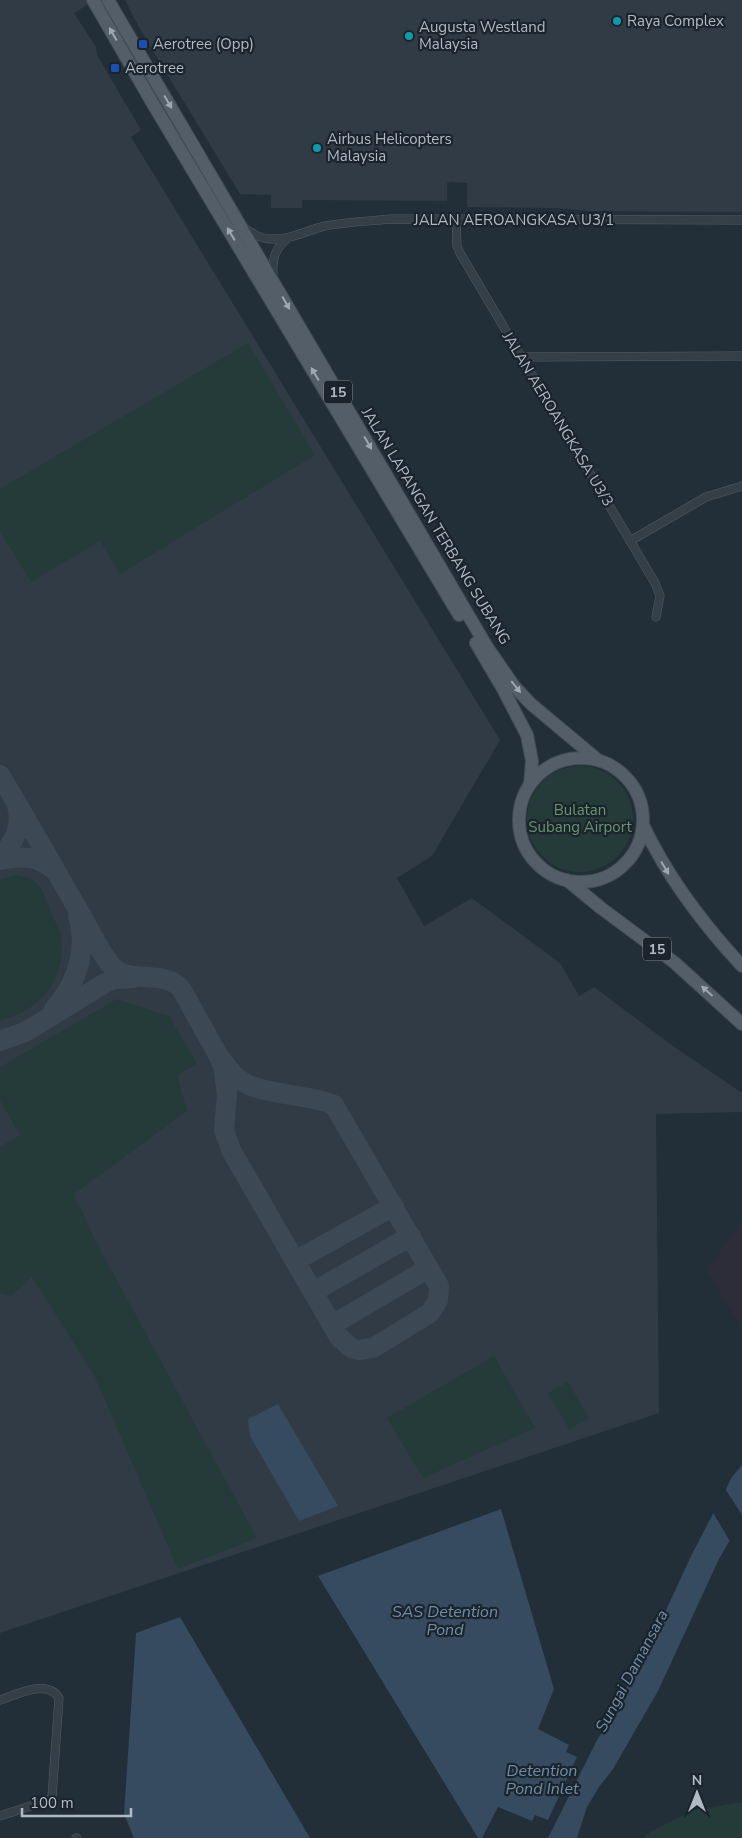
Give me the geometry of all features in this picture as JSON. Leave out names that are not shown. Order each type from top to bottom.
[{"type":"main road","name":"JALAN LAPANGAN TERBANG SUBANG","points":[[93,0],[158,113],[503,688],[527,735],[531,749],[530,784]]},
{"type":"main road","name":"JALAN LAPANGAN TERBANG SUBANG","points":[[108,0],[487,647],[514,686],[531,704],[598,760]]},
{"type":"main road","name":"15","points":[[579,758],[598,760],[617,770],[632,784],[641,803],[643,825],[639,842],[630,858],[617,870],[602,878],[584,881],[567,880],[551,874],[537,863],[526,850],[520,834],[518,816],[522,799],[530,784],[543,770],[560,761],[579,758]]},
{"type":"main road","name":"15","points":[[643,825],[667,872],[695,913],[742,966]]},
{"type":"main road","name":"15","points":[[567,880],[675,963],[742,1024]]},
{"type":"street","name":"JALAN AEROANGKASA U3/1","points":[[240,224],[260,237],[274,240],[288,238],[325,226],[391,219],[742,220]]},
{"type":"street","name":"JALAN AEROANGKASA U3/3","points":[[456,220],[457,246],[460,253],[658,589],[659,605],[656,617]]},
{"type":"street","points":[[273,281],[272,264],[274,252],[288,238]]},
{"type":"street","points":[[522,357],[742,356]]},
{"type":"street","points":[[630,541],[706,497],[742,486]]},
{"type":"street","points":[[0,1700],[36,1688],[51,1690],[56,1693],[58,1698],[52,1796],[48,1800],[0,1816]]},
{"type":"shaded area","points":[[0,0],[95,0],[74,13],[96,47],[97,55],[141,130],[131,137],[500,740],[432,856],[397,878],[424,926],[472,898],[560,963],[579,996],[594,987],[673,1046],[742,1093],[742,1112],[656,1114],[659,1413],[0,1633]]},
{"type":"shaded area","points":[[125,0],[742,0],[742,212],[588,211],[556,208],[467,207],[467,183],[451,182],[447,183],[447,201],[302,200],[302,208],[271,208],[271,195],[240,194],[141,31]]},
{"type":"shaded area","points":[[742,1220],[742,1324],[740,1326],[707,1270]]},
{"type":"green space","points":[[248,343],[315,455],[120,574],[100,541],[31,582],[0,531],[0,489]]},
{"type":"green space","name":"Bulatan Subang Airport","points":[[580,766],[600,770],[618,781],[629,799],[633,819],[629,839],[618,857],[600,868],[580,872],[560,868],[542,857],[531,839],[527,819],[531,799],[542,781],[560,770]]},
{"type":"green space","points":[[16,875],[32,880],[40,888],[60,933],[62,951],[60,965],[48,991],[27,1010],[0,1020],[0,880]]},
{"type":"green space","points":[[117,999],[169,1016],[197,1064],[177,1075],[187,1111],[74,1194],[96,1242],[257,1538],[178,1569],[94,1375],[32,1277],[11,1296],[0,1293],[0,1147],[20,1135],[0,1100],[0,1067]]},
{"type":"green space","points":[[494,1356],[535,1428],[423,1478],[387,1418]]},
{"type":"green space","points":[[568,1382],[589,1418],[569,1429],[548,1393]]},
{"type":"green space","points":[[742,1802],[742,1838],[643,1838],[650,1832],[694,1810]]},
{"type":"water","points":[[278,1404],[338,1506],[299,1521],[250,1436],[248,1419]]},
{"type":"water","points":[[742,1465],[742,1520],[719,1559],[658,1691],[613,1769],[587,1807],[577,1838],[548,1838],[597,1740],[614,1715],[626,1688],[644,1658],[691,1556],[732,1477]]},
{"type":"water","name":"SAS Detention Pond","points":[[501,1509],[554,1689],[538,1729],[569,1745],[566,1752],[577,1757],[548,1820],[535,1815],[532,1821],[498,1807],[482,1838],[478,1838],[318,1576]]},
{"type":"water","points":[[180,1617],[310,1838],[134,1838],[124,1814],[136,1633]]},
{"type":"pier","points":[[724,1487],[742,1515],[742,1525],[731,1543],[712,1511]]},
{"type":"taxiway","points":[[0,775],[98,946],[111,965],[115,969],[131,976],[168,980],[182,990],[223,1066],[227,1093],[224,1130],[232,1152],[339,1337],[351,1348],[358,1350],[373,1348],[430,1313],[438,1300],[439,1286],[334,1105],[309,1098],[268,1091],[244,1083],[235,1076],[218,1055]]},
{"type":"taxiway","points":[[0,857],[16,834],[19,820],[17,806]]},
{"type":"taxiway","points":[[0,860],[16,858],[35,859],[54,870]]},
{"type":"taxiway","points":[[54,1009],[69,989],[78,966],[82,941],[78,916]]},
{"type":"taxiway","points":[[0,1041],[27,1031],[105,983],[115,979],[134,978]]},
{"type":"taxiway","points":[[295,1261],[394,1206]]},
{"type":"taxiway","points":[[313,1292],[411,1236]]},
{"type":"taxiway","points":[[332,1325],[429,1268]]},
{"type":"place","name":"Raya Complex","points":[[617,21]]},
{"type":"place","name":"Augusta Westland Malaysia","points":[[409,36]]},
{"type":"place","name":"Aerotree (Opp)","points":[[143,44]]},
{"type":"place","name":"Aerotree","points":[[115,68]]},
{"type":"place","name":"Airbus Helicopters Malaysia","points":[[317,148]]},
{"type":"water label","name":"Sungai Damansara","points":[[632,1671]]},
{"type":"water label","name":"Detention Pond Inlet","points":[[542,1780]]}]
